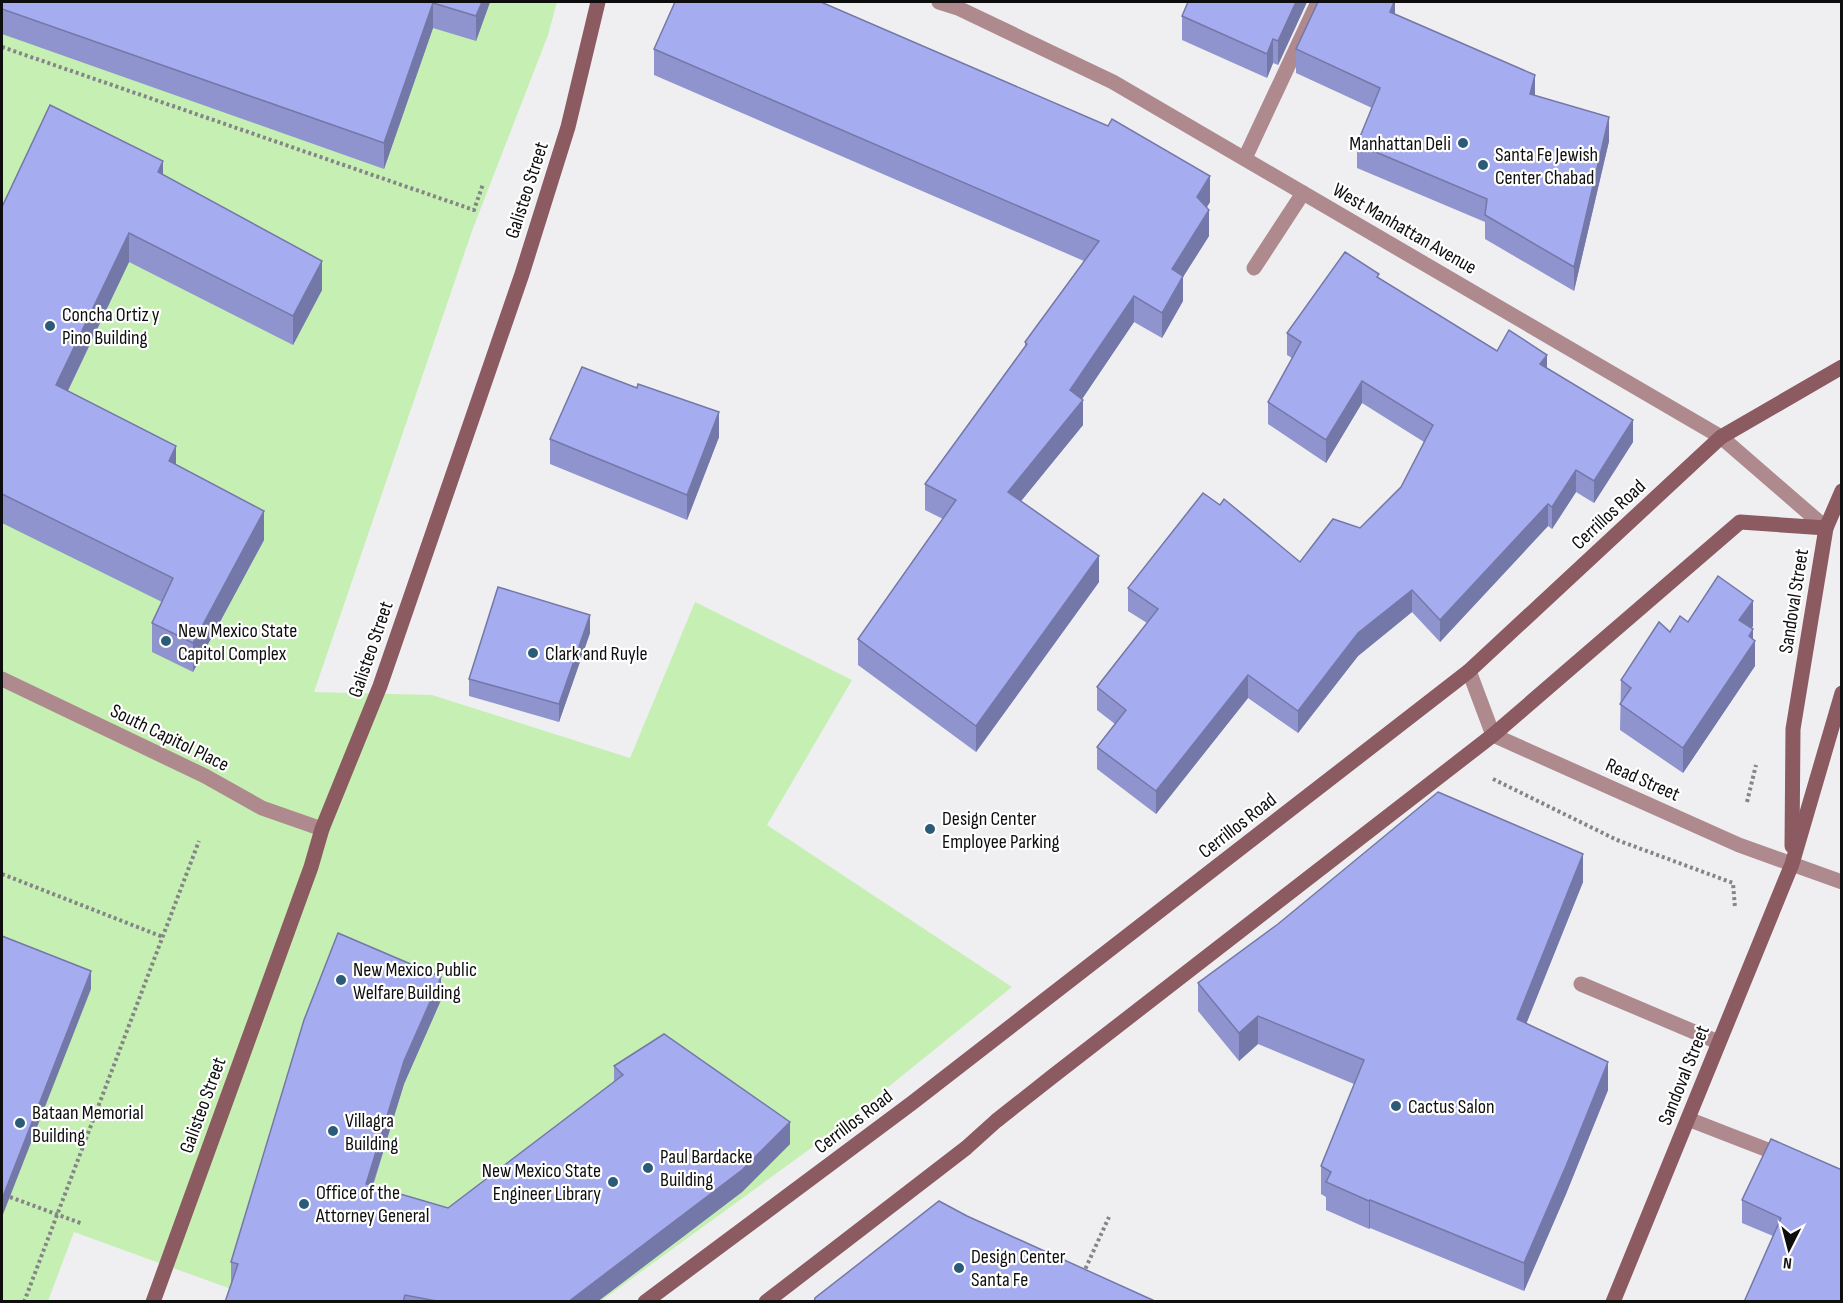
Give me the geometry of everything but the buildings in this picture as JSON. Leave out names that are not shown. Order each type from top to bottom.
[{"type":"street","name":"Galisteo Street","points":[[153,1302],[322,829],[380,686],[522,274],[568,127],[598,2]]},
{"type":"street","name":"West Manhattan Avenue","points":[[939,2],[958,8],[1113,81],[1721,437],[1826,528]]},
{"type":"street","points":[[1245,158],[1318,2]]},
{"type":"street","points":[[1254,268],[1303,193]]},
{"type":"street","name":"Cerrillos Road","points":[[645,1302],[912,1104],[1469,671],[1721,437],[1842,367]]},
{"type":"street","name":"Sandoval Street","points":[[1792,864],[1793,729],[1826,528],[1842,490]]},
{"type":"street","points":[[766,1302],[1493,735],[1740,522],[1826,528],[1842,504]]},
{"type":"street","points":[[1469,671],[1493,735]]},
{"type":"street","name":"South Capitol Place","points":[[2,679],[182,764],[262,808],[322,829]]},
{"type":"street","name":"Sandoval Street","points":[[1613,1302],[1792,864],[1842,693]]},
{"type":"street","name":"Read Street","points":[[1493,735],[1739,845],[1842,882]]},
{"type":"street","points":[[1581,984],[1718,1042]]},
{"type":"street","points":[[1688,1119],[1800,1162]]},
{"type":"path","points":[[2,47],[474,210],[483,184]]},
{"type":"path","points":[[1747,802],[1758,758]]},
{"type":"path","points":[[1490,778],[1617,840],[1733,883],[1736,911]]},
{"type":"path","points":[[24,1302],[199,841]]},
{"type":"path","points":[[2,874],[163,937]]},
{"type":"path","points":[[10,1197],[83,1224]]},
{"type":"path","points":[[1079,1282],[1109,1217]]},
{"type":"green space","name":"New Mexico State Capitol Complex","points":[[2,2],[557,2],[548,35],[472,231],[314,692],[432,695],[630,758],[695,602],[852,680],[767,825],[1012,987],[825,1138],[601,1301],[264,1301],[74,1232],[48,1301],[2,1302]]},
{"type":"place","name":"Manhattan Deli","points":[[1463,143]]},
{"type":"place","name":"Santa Fe Jewish Center Chabad","points":[[1483,165]]},
{"type":"place","name":"Concha Ortiz y Pino Building","points":[[50,326]]},
{"type":"place","name":"New Mexico State Capitol Complex","points":[[166,641]]},
{"type":"place","name":"Clark and Ruyle","points":[[533,653]]},
{"type":"place","name":"Design Center Employee Parking","points":[[930,829]]},
{"type":"place","name":"New Mexico Public Welfare Building","points":[[341,980]]},
{"type":"place","name":"Cactus Salon","points":[[1396,1106]]},
{"type":"place","name":"Bataan Memorial Building","points":[[20,1123]]},
{"type":"place","name":"Villagra Building","points":[[333,1131]]},
{"type":"place","name":"Paul Bardacke Building","points":[[648,1168]]},
{"type":"place","name":"New Mexico State Engineer Library","points":[[613,1182]]},
{"type":"place","name":"Office of the Attorney General","points":[[304,1204]]},
{"type":"place","name":"Design Center Santa Fe","points":[[959,1268]]}]
